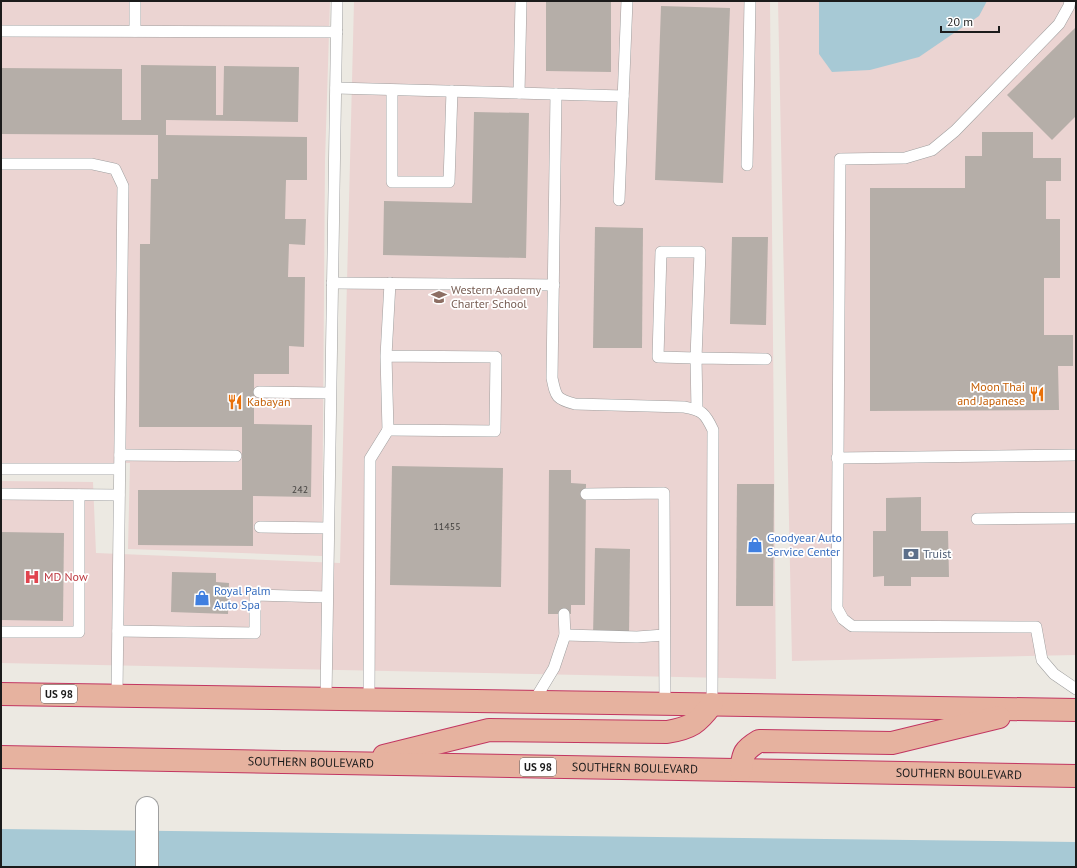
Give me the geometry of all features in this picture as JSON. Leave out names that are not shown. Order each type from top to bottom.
[{"type":"highway","name":"US 98","points":[[1,694],[1076,710]]},
{"type":"highway","points":[[355,763],[489,730],[667,732],[684,729],[700,719],[712,704]]},
{"type":"highway","points":[[741,770],[742,758],[748,748],[759,741],[892,743],[1030,710]]},
{"type":"highway","name":"SOUTHERN BOULEVARD","points":[[1,757],[1076,776]]},
{"type":"street","points":[[147,808],[147,867]]},
{"type":"lane","points":[[135,1],[136,31]]},
{"type":"lane","points":[[326,698],[326,597],[338,1]]},
{"type":"lane","points":[[519,93],[521,1]]},
{"type":"lane","points":[[619,200],[627,1]]},
{"type":"lane","points":[[747,164],[750,1]]},
{"type":"lane","points":[[1070,1],[1069,6],[1059,24],[955,131],[932,150],[905,158],[840,159],[837,608],[843,619],[852,626],[1036,627],[1042,660],[1054,674],[1076,690]]},
{"type":"lane","points":[[1,31],[337,32]]},
{"type":"lane","points":[[336,88],[623,96]]},
{"type":"lane","points":[[392,90],[392,182],[450,182],[452,92]]},
{"type":"lane","points":[[556,94],[552,378],[555,392],[561,400],[575,404],[684,407],[697,410],[707,416],[713,430],[712,704]]},
{"type":"lane","points":[[1,164],[92,164],[115,168],[123,186],[117,695]]},
{"type":"lane","points":[[697,410],[696,358],[700,252],[661,252],[658,357],[696,358],[766,360]]},
{"type":"lane","points":[[332,283],[554,285]]},
{"type":"lane","points":[[369,699],[370,459],[388,430],[386,356],[390,283]]},
{"type":"lane","points":[[386,356],[496,357],[494,431],[388,430]]},
{"type":"lane","points":[[259,392],[330,393]]},
{"type":"lane","points":[[120,455],[236,456]]},
{"type":"lane","points":[[837,458],[1076,455]]},
{"type":"lane","points":[[1,469],[119,469]]},
{"type":"lane","points":[[586,494],[664,493],[665,704]]},
{"type":"lane","points":[[1,494],[119,495]]},
{"type":"lane","points":[[1,632],[79,632],[79,495]]},
{"type":"lane","points":[[977,519],[1076,518]]},
{"type":"lane","points":[[260,527],[328,528]]},
{"type":"lane","points":[[118,631],[255,633],[255,595],[326,597]]},
{"type":"lane","points":[[534,701],[554,668],[565,635],[564,614]]},
{"type":"lane","points":[[565,635],[637,637],[664,635]]},
{"type":"shaded area","points":[[1,1],[330,1],[325,161],[322,556],[128,549],[130,463],[1,463]]},
{"type":"shaded area","points":[[354,1],[770,1],[776,679],[1,663],[1,481],[93,482],[96,553],[340,563]]},
{"type":"shaded area","points":[[778,1],[1076,1],[1076,655],[792,661]]},
{"type":"water","points":[[819,1],[987,1],[979,16],[919,57],[870,70],[832,72],[819,54]]},
{"type":"water","points":[[1,829],[1076,842],[1076,867],[1,867]]},
{"type":"building","points":[[546,1],[611,1],[611,72],[546,71]]},
{"type":"building","points":[[661,6],[730,8],[723,183],[655,180]]},
{"type":"building","points":[[1076,27],[1076,116],[1052,140],[1007,95]]},
{"type":"building","points":[[141,65],[216,66],[216,115],[223,115],[224,66],[299,67],[298,122],[166,120],[166,135],[307,137],[307,180],[286,180],[285,219],[306,219],[305,245],[289,244],[288,277],[305,277],[304,347],[289,346],[289,374],[254,374],[254,424],[312,425],[311,497],[253,496],[253,546],[138,545],[138,490],[242,490],[242,427],[139,427],[140,244],[150,244],[151,179],[158,179],[158,135],[1,134],[1,68],[122,69],[122,120],[141,120]]},
{"type":"building","points":[[474,112],[529,113],[526,258],[383,255],[384,201],[472,203]]},
{"type":"building","points":[[982,132],[1033,132],[1033,158],[1061,158],[1061,181],[1046,181],[1046,219],[1060,219],[1060,278],[1044,278],[1044,335],[1073,335],[1073,366],[1058,366],[1059,410],[870,411],[870,188],[965,188],[965,156],[982,156]]},
{"type":"building","points":[[595,227],[643,228],[642,348],[593,348]]},
{"type":"building","points":[[732,237],[768,237],[766,325],[730,324]]},
{"type":"building","points":[[392,466],[503,468],[501,587],[390,585]]},
{"type":"building","points":[[549,470],[571,470],[571,483],[586,484],[585,605],[571,605],[571,614],[548,614]]},
{"type":"building","name":"Goodyear Auto Service Center","points":[[737,484],[774,484],[773,606],[736,606]]},
{"type":"building","name":"Truist","points":[[921,497],[921,531],[948,531],[949,577],[911,577],[911,586],[884,586],[884,576],[873,577],[873,531],[886,531],[886,498]]},
{"type":"building","name":"MD Now","points":[[1,532],[64,533],[63,621],[1,620]]},
{"type":"building","points":[[595,548],[630,549],[629,636],[593,635]]},
{"type":"building","points":[[172,572],[216,573],[216,582],[229,583],[228,614],[171,612]]},
{"type":"place","name":"Western Academy Charter School","points":[[439,297]]},
{"type":"place","name":"Moon Thai and Japanese","points":[[1037,394]]},
{"type":"place","name":"Kabayan","points":[[235,402]]},
{"type":"place","name":"Goodyear Auto Service Center","points":[[755,545]]},
{"type":"place","name":"Truist","points":[[911,554]]},
{"type":"place","name":"MD Now","points":[[32,577]]},
{"type":"place","name":"Royal Palm Auto Spa","points":[[202,598]]}]
